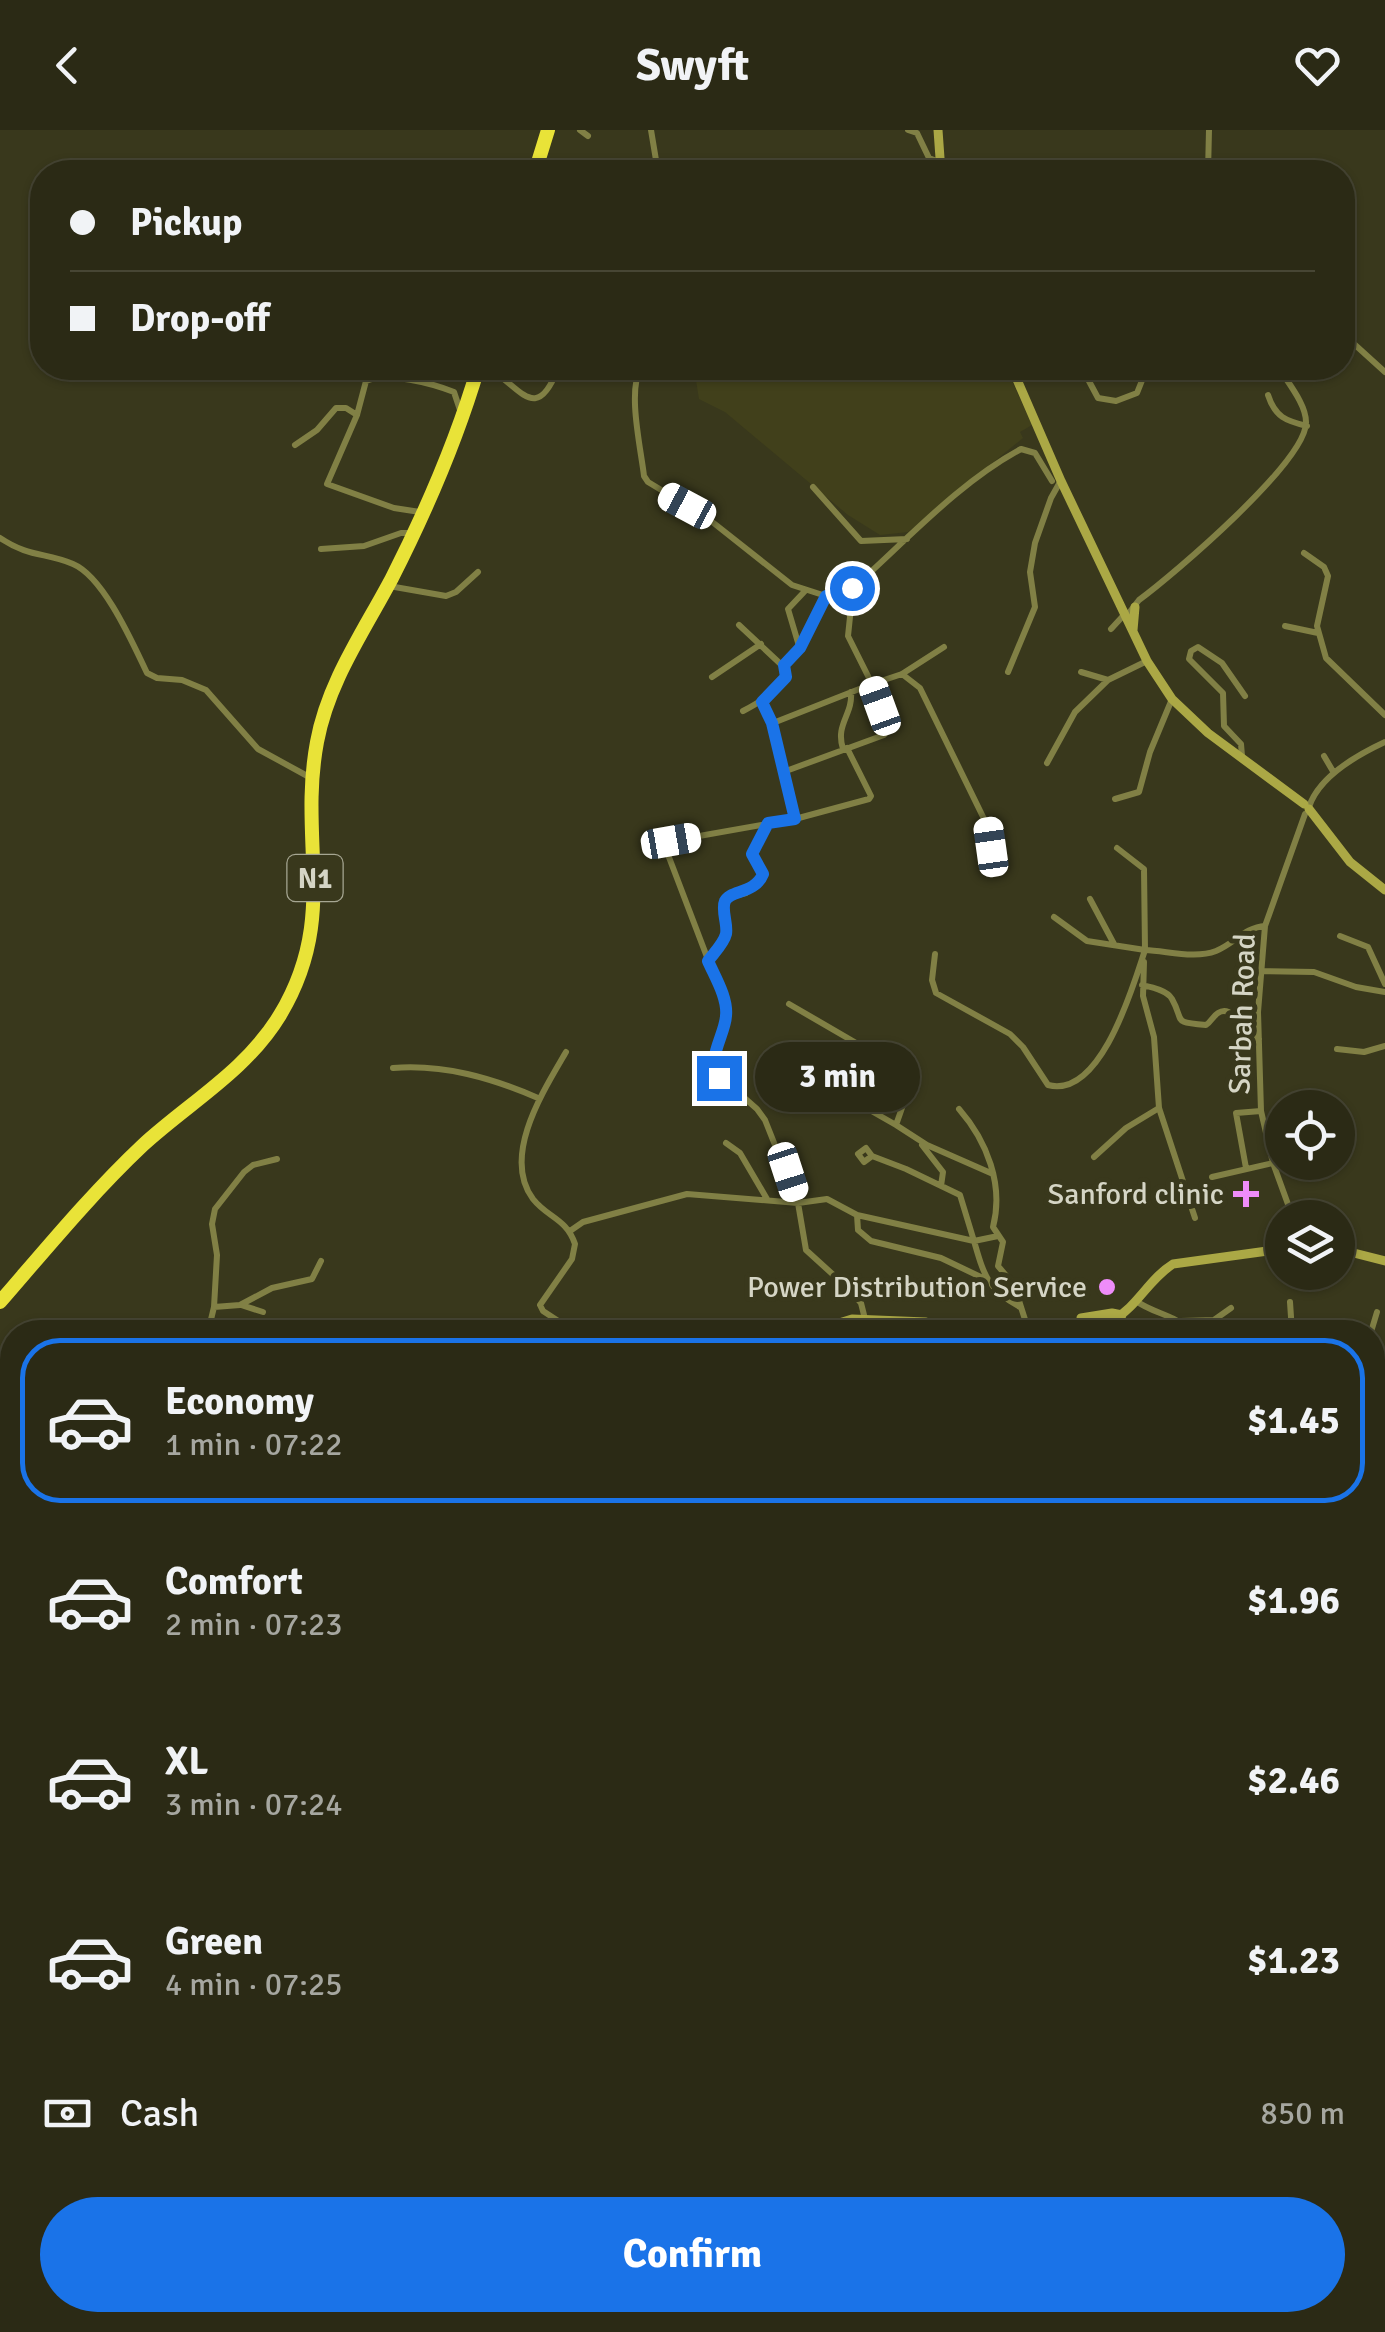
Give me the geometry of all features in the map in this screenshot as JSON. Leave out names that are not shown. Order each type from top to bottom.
[{"type":"highway","points":[[539,160],[548,130]]},
{"type":"highway","name":"N1","points":[[0,1302],[142,1147],[233,1072],[279,1016],[301,972],[312,930],[316,896],[312,778],[316,744],[328,704],[344,665],[414,533],[474,380]]},
{"type":"street","points":[[651,130],[656,160]]},
{"type":"street","points":[[908,130],[916,133],[931,160]]},
{"type":"street","points":[[938,130],[940,160]]},
{"type":"street","points":[[1209,160],[1210,130]]},
{"type":"street","points":[[1355,345],[1385,372]]},
{"type":"street","points":[[375,380],[366,382],[357,415],[327,484],[394,508],[423,513]]},
{"type":"street","points":[[409,380],[453,391],[462,414]]},
{"type":"street","points":[[501,380],[531,398],[546,392],[552,380]]},
{"type":"street","points":[[636,380],[646,480],[706,517],[792,585],[826,596],[852,588],[997,462],[1021,449],[1035,454],[1057,481],[1146,661],[1172,699],[1208,733],[1290,794],[1319,822],[1350,862],[1385,890]]},
{"type":"street","points":[[1008,672],[1035,607],[1030,572],[1035,543],[1057,481],[1017,380]]},
{"type":"street","points":[[1088,380],[1098,398],[1108,402],[1137,393],[1142,380]]},
{"type":"street","points":[[1111,629],[1122,614],[1268,485],[1301,443],[1307,426],[1305,412],[1286,380]]},
{"type":"street","points":[[1268,395],[1276,414],[1307,426]]},
{"type":"street","points":[[295,445],[317,430],[336,408],[346,408],[357,415]]},
{"type":"street","points":[[813,487],[861,540],[909,539]]},
{"type":"street","points":[[321,549],[364,546],[402,533],[414,533]]},
{"type":"street","points":[[0,538],[26,554],[61,560],[83,569],[110,600],[148,673],[206,690],[258,749],[312,778]]},
{"type":"street","points":[[1304,552],[1324,567],[1328,576],[1317,626],[1326,658],[1385,715]]},
{"type":"street","points":[[388,586],[450,595],[478,572]]},
{"type":"street","points":[[786,772],[886,732],[872,684],[848,636],[852,588]]},
{"type":"street","points":[[800,648],[788,609],[805,591]]},
{"type":"street","points":[[1113,593],[1136,603]]},
{"type":"street","points":[[784,665],[800,648],[826,596]]},
{"type":"street","points":[[1133,633],[1136,603]]},
{"type":"street","points":[[739,625],[784,665],[786,677],[762,702],[743,711]]},
{"type":"street","points":[[1285,626],[1319,633]]},
{"type":"street","points":[[712,677],[761,644]]},
{"type":"street","points":[[772,723],[902,674],[944,647]]},
{"type":"street","points":[[1242,756],[1241,744],[1224,726],[1223,693],[1189,659],[1190,652],[1198,648],[1216,658],[1245,696]]},
{"type":"street","points":[[1047,763],[1075,712],[1108,680],[1146,661]]},
{"type":"street","points":[[1082,672],[1108,680]]},
{"type":"street","points":[[902,674],[920,688],[988,827],[991,847]]},
{"type":"street","points":[[851,692],[852,702],[839,734],[871,796],[869,799],[795,819],[671,841],[667,858],[726,1007],[714,1071],[757,1108],[765,1120],[798,1203],[806,1250],[850,1290],[861,1303],[865,1319]]},
{"type":"street","points":[[1116,799],[1139,792],[1150,752],[1172,699]]},
{"type":"street","points":[[762,702],[786,772],[795,819]]},
{"type":"street","points":[[1305,809],[1314,792],[1334,773],[1385,742]]},
{"type":"street","points":[[1324,756],[1334,773]]},
{"type":"street","name":"Sarbah Road","points":[[1265,1128],[1258,1039],[1265,926],[1305,809]]},
{"type":"street","points":[[708,961],[725,938],[726,898],[746,892],[763,878],[752,854],[768,823]]},
{"type":"street","points":[[1117,848],[1144,869],[1142,985],[1156,1054],[1159,1108],[1195,1218]]},
{"type":"street","points":[[1090,899],[1115,945]]},
{"type":"street","points":[[1054,917],[1078,936],[1144,953],[1213,952],[1251,928],[1265,926]]},
{"type":"street","points":[[1261,970],[1314,972],[1356,987],[1385,988],[1368,947],[1340,936]]},
{"type":"street","points":[[935,954],[932,980],[936,992],[1010,1034],[1043,1080],[1058,1088],[1080,1078],[1108,1046],[1144,953]]},
{"type":"street","points":[[1142,985],[1172,998],[1178,1018],[1186,1023],[1206,1025],[1217,1014],[1226,1012],[1237,1018],[1243,1033],[1258,1039]]},
{"type":"street","points":[[788,1004],[906,1072],[910,1085],[896,1126]]},
{"type":"street","points":[[1338,1049],[1364,1052],[1385,1046]]},
{"type":"street","points":[[556,1320],[543,1312],[540,1304],[575,1254],[570,1230],[538,1204],[523,1178],[521,1162],[538,1098],[566,1052]]},
{"type":"street","points":[[393,1068],[422,1066],[447,1070],[507,1085],[538,1098]]},
{"type":"street","points":[[823,1068],[861,1105],[920,1142],[993,1174]]},
{"type":"street","points":[[1094,1157],[1126,1128],[1159,1108]]},
{"type":"street","points":[[959,1109],[984,1144],[993,1174],[993,1227],[1003,1242],[998,1266],[1014,1285],[1025,1320]]},
{"type":"street","points":[[1246,1168],[1236,1113],[1261,1111]]},
{"type":"street","points":[[920,1142],[940,1166],[941,1186]]},
{"type":"street","points":[[726,1143],[740,1153],[768,1200]]},
{"type":"street","points":[[872,1156],[962,1198],[986,1280]]},
{"type":"street","points":[[211,1320],[217,1255],[212,1224],[215,1209],[252,1166],[277,1158]]},
{"type":"street","points":[[1212,1176],[1265,1164]]},
{"type":"street","points":[[570,1230],[583,1222],[687,1194],[798,1203],[827,1199],[857,1215],[974,1241],[998,1236]]},
{"type":"street","points":[[857,1215],[858,1230],[864,1238],[941,1258],[986,1280],[998,1294],[1020,1307]]},
{"type":"street","points":[[1120,1320],[1173,1264],[1265,1251]]},
{"type":"street","points":[[1355,1253],[1385,1261]]},
{"type":"street","points":[[240,1305],[272,1288],[312,1279],[320,1261]]},
{"type":"street","points":[[1135,1300],[1151,1312],[1178,1320]]},
{"type":"street","points":[[1290,1302],[1291,1320]]},
{"type":"street","points":[[214,1306],[240,1305],[264,1312]]},
{"type":"street","points":[[1214,1320],[1231,1308]]},
{"type":"street","points":[[1375,1320],[1377,1312]]},
{"type":"street","points":[[1113,1320],[1122,1315]]},
{"type":"street","points":[[1070,1320],[1122,1315]]},
{"type":"street","points":[[854,1320],[878,1320]]},
{"type":"shaded area","points":[[696,380],[1011,380],[1032,425],[1020,432],[1023,438],[908,532],[880,535],[848,515],[725,412],[699,399]]},
{"type":"place","name":"Sanford clinic","points":[[1246,1194]]},
{"type":"place","name":"Power Distribution Service","points":[[1107,1287]]},
{"type":"route","points":[[719,1078],[714,1062],[726,1007],[708,961],[725,938],[726,898],[746,892],[761,880],[763,874],[752,854],[768,823],[795,819],[786,772],[762,702],[786,677],[784,665],[800,648],[826,596],[852,588]]}]
